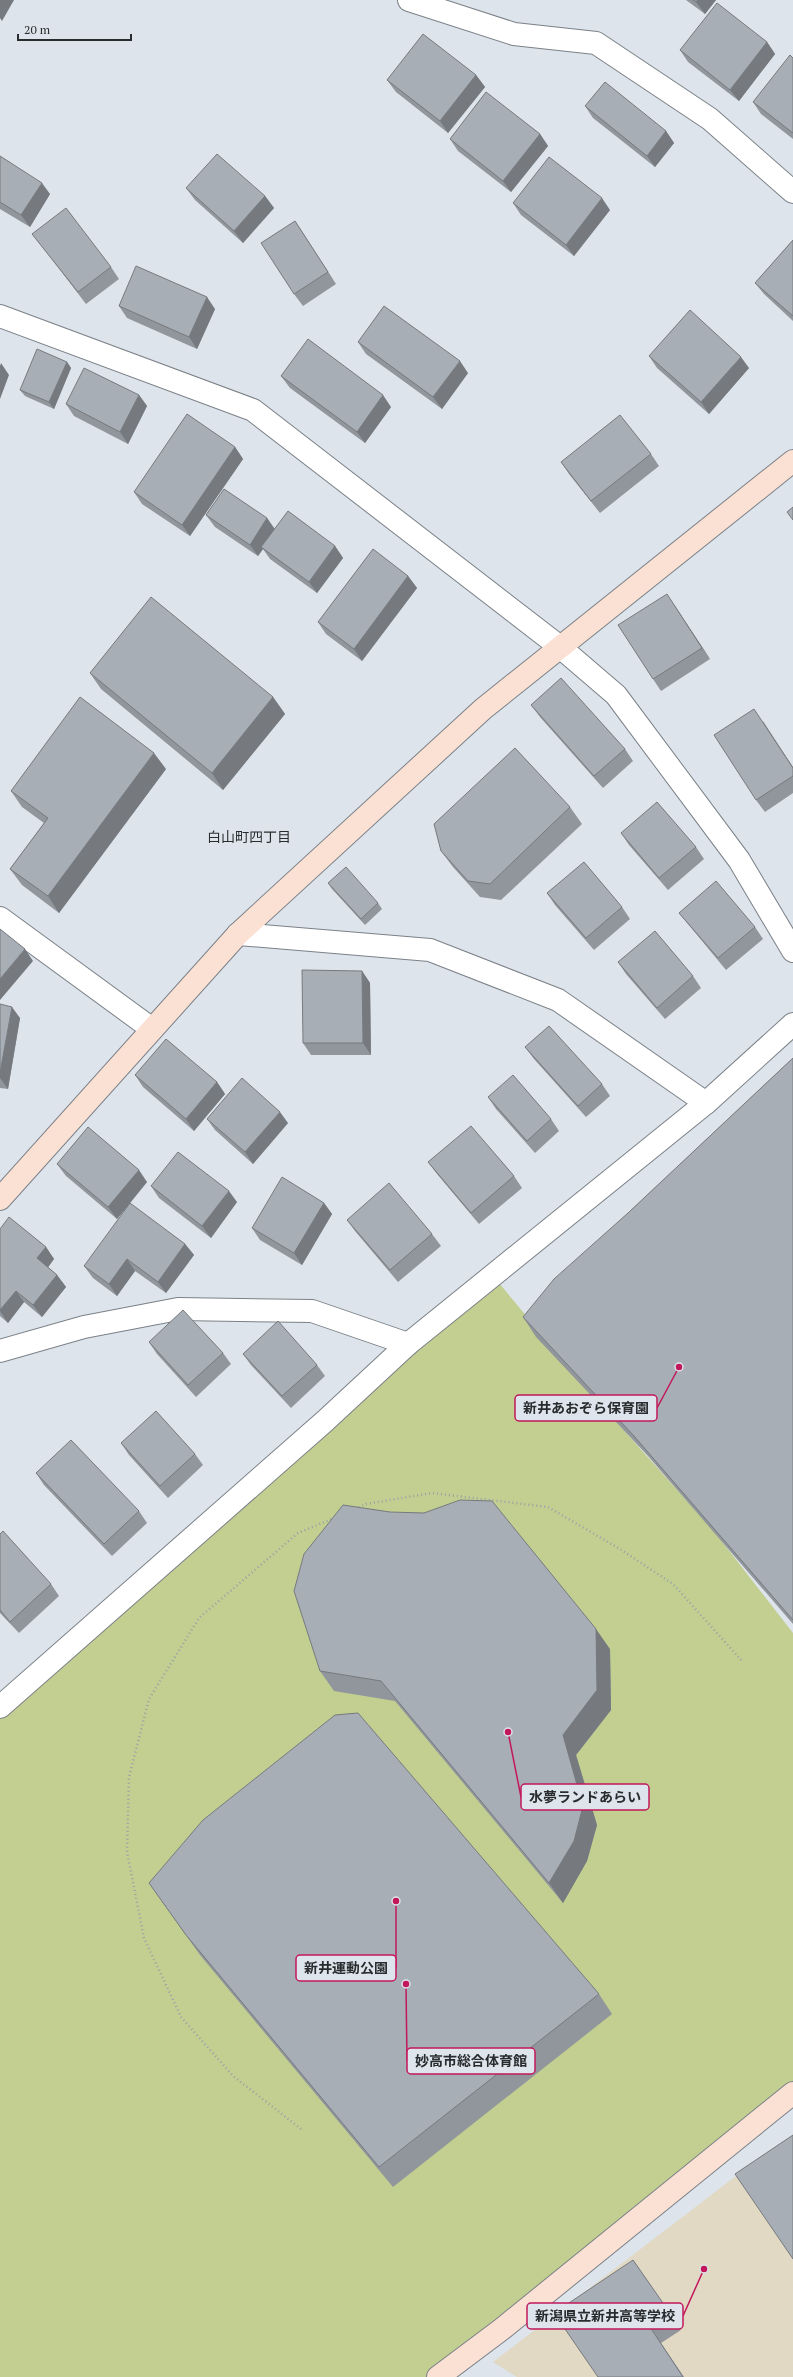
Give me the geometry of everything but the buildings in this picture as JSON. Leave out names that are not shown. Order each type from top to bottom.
[{"type":"street","points":[[409,0],[514,34],[596,43],[710,119],[793,192]]},
{"type":"street","points":[[0,316],[253,410],[560,647],[616,695],[739,860],[793,951]]},
{"type":"street","points":[[0,1199],[238,934],[483,709],[793,460]]},
{"type":"street","points":[[0,918],[152,1029]]},
{"type":"street","points":[[238,934],[430,950],[558,1000],[706,1103]]},
{"type":"street","points":[[0,1707],[325,1421],[408,1344],[706,1103],[793,1024]]},
{"type":"street","points":[[0,1351],[84,1327],[178,1309],[312,1311],[408,1344]]},
{"type":"street","points":[[438,2377],[502,2328],[793,2093]]},
{"type":"path","points":[[352,1510],[366,1504],[432,1493],[548,1507],[620,1549],[673,1584],[742,1661]]},
{"type":"path","points":[[301,2129],[233,2076],[181,2017],[144,1938],[127,1852],[129,1777],[149,1699],[199,1618],[298,1533],[338,1516]]},
{"type":"shaded area","points":[[793,2135],[793,2377],[517,2377],[493,2362],[736,2176]]},
{"type":"green space","points":[[493,1276],[594,1397],[713,1530],[793,1633],[793,2093],[438,2377],[0,2377],[0,1708]]},
{"type":"place","name":"新井あおぞら保育園","points":[[679,1367]]},
{"type":"place","name":"水夢ランドあらい","points":[[508,1732]]},
{"type":"place","name":"新井運動公園","points":[[396,1901]]},
{"type":"place","name":"妙高市総合体育館","points":[[406,1984]]},
{"type":"place","name":"新潟県立新井高等学校","points":[[704,2269]]},
{"type":"district","name":"白山町四丁目","points":[[249,836]]}]
